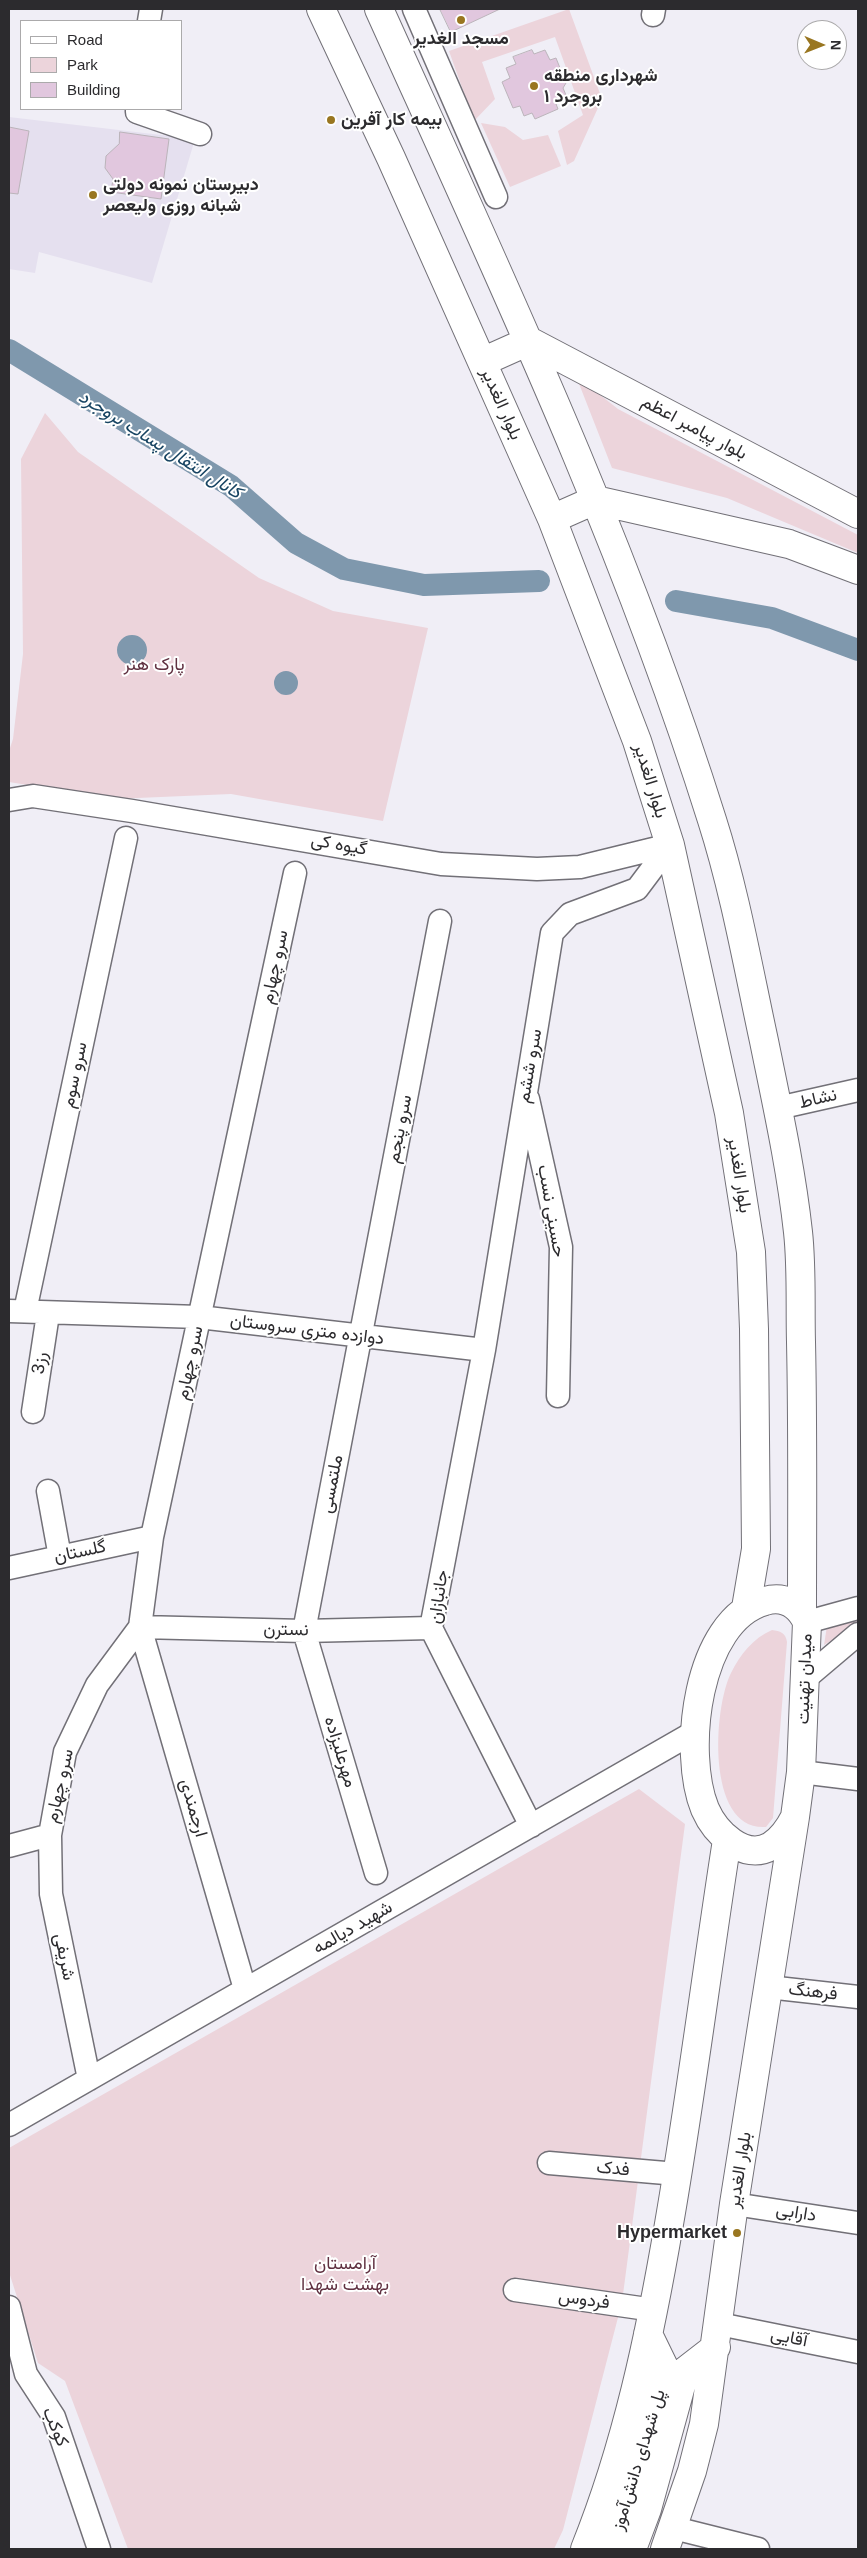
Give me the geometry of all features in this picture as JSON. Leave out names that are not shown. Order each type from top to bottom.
[{"type":"main road","name":"بلوار الغدیر","points":[[321,9],[391,158],[552,519],[637,741],[670,845],[729,1113],[750,1252],[754,1329],[756,1549],[746,1608]]},
{"type":"main road","points":[[379,9],[529,341],[595,500],[662,673],[714,824],[742,937],[778,1108],[791,1176],[799,1238],[805,1617]]},
{"type":"main road","points":[[482,362],[529,341]]},
{"type":"main road","name":"بلوار پیامبر اعظم","points":[[529,341],[858,514]]},
{"type":"main road","points":[[552,519],[595,500],[789,544],[858,570]]},
{"type":"main road","name":"میدان تهنیت","points":[[769,1599],[784,1600],[797,1606],[805,1617],[806,1678],[801,1772],[795,1817],[780,1840],[769,1847],[759,1850],[746,1848],[727,1840],[709,1817],[701,1797],[697,1772],[696,1731],[706,1667],[728,1626],[746,1608],[769,1599]]},
{"type":"main road","name":"بلوار الغدیر","points":[[670,2539],[692,2471],[704,2424],[734,2204],[795,1817]]},
{"type":"main road","points":[[584,2549],[615,2465],[651,2322],[677,2174],[727,1840]]},
{"type":"main road","points":[[651,2322],[675,2371],[717,2336]]},
{"type":"main road","name":"پل شهدای دانش‌آموز","points":[[610,2549],[675,2371]]},
{"type":"main road","name":"پل شهدای دانش‌آموز","points":[[632,2549],[647,2509],[675,2371]]},
{"type":"street","points":[[414,9],[496,197]]},
{"type":"street","points":[[137,110],[137,112],[200,134]]},
{"type":"street","name":"گیوه کی","points":[[9,800],[33,796],[132,810],[442,864],[537,869],[580,867],[670,845]]},
{"type":"street","name":"سرو سوم","points":[[17,1311],[126,838]]},
{"type":"street","name":"سرو ششم","points":[[484,1350],[552,933],[570,914],[636,889],[670,845]]},
{"type":"street","name":"سرو چهارم","points":[[50,1835],[65,1752],[96,1685],[140,1627],[152,1537],[295,873]]},
{"type":"street","name":"سرو پنجم","points":[[360,1337],[440,921]]},
{"type":"street","name":"حسینی نسب","points":[[526,1088],[561,1247],[558,1396]]},
{"type":"street","name":"نشاط","points":[[778,1108],[858,1090]]},
{"type":"street","name":"دوازده متری سروستان","points":[[17,1311],[48,1314],[200,1317],[484,1350]]},
{"type":"street","name":"رز3","points":[[32,1412],[48,1314]]},
{"type":"street","name":"ملتمسی","points":[[304,1630],[360,1337]]},
{"type":"street","name":"جانبازان","points":[[484,1350],[431,1628],[531,1826]]},
{"type":"street","points":[[48,1491],[60,1557]]},
{"type":"street","name":"گلستان","points":[[9,1568],[152,1537]]},
{"type":"street","points":[[805,1617],[858,1608]]},
{"type":"street","name":"نسترن","points":[[140,1627],[304,1630],[431,1628]]},
{"type":"street","name":"ارجمندی","points":[[140,1627],[245,1990]]},
{"type":"street","name":"مهرعلیزاده","points":[[304,1630],[376,1873]]},
{"type":"street","points":[[806,1678],[858,1634]]},
{"type":"street","name":"شهید دیالمه","points":[[9,2125],[696,1731]]},
{"type":"street","points":[[801,1772],[858,1779]]},
{"type":"street","points":[[9,1846],[50,1835]]},
{"type":"street","name":"شریفی","points":[[50,1835],[52,1894],[89,2079]]},
{"type":"street","name":"فرهنگ","points":[[768,1987],[858,1997]]},
{"type":"street","name":"فدک","points":[[549,2163],[677,2174]]},
{"type":"street","name":"دارابی","points":[[734,2204],[858,2223]]},
{"type":"street","name":"فردوس","points":[[515,2290],[651,2322]]},
{"type":"street","name":"کوکب","points":[[9,2307],[26,2374],[54,2418],[100,2549]]},
{"type":"street","name":"آقایی","points":[[717,2336],[858,2352]]},
{"type":"street","points":[[670,2539],[758,2549]]},
{"type":"shaded area","name":"دبیرستان نمونه دولتی شبانه روزی ولیعصر","points":[[9,117],[195,139],[152,283],[39,252],[35,273],[9,269]]},
{"type":"green space","points":[[569,9],[602,99],[574,161],[567,165],[558,131],[583,115],[555,37],[482,62],[495,99],[474,121],[449,51]]},
{"type":"green space","points":[[481,123],[505,127],[523,140],[548,135],[561,166],[510,187]]},
{"type":"green space","points":[[576,376],[618,409],[858,535],[858,553],[727,498],[612,468]]},
{"type":"green space","name":"پارک هنر","points":[[45,413],[78,452],[259,578],[333,611],[428,628],[383,821],[231,794],[114,799],[9,782],[9,751],[13,739],[23,654],[21,459]]},
{"type":"green space","points":[[858,1618],[858,1624],[824,1645],[827,1626]]},
{"type":"green space","points":[[772,1630],[782,1633],[787,1642],[773,1818],[766,1827],[747,1823],[733,1810],[724,1790],[719,1765],[718,1739],[720,1713],[731,1673],[748,1648],[765,1633]]},
{"type":"green space","name":"آرامستان بهشت شهدا","points":[[639,1789],[685,1824],[622,2302],[563,2530],[554,2549],[128,2549],[65,2381],[38,2363],[9,2272],[9,2148]]},
{"type":"water","points":[[132,635],[143,639],[147,650],[143,661],[132,665],[121,661],[117,650],[121,639]]},
{"type":"water","points":[[286,671],[291,672],[297,678],[297,688],[291,694],[286,695],[281,694],[275,688],[274,683],[275,678],[281,672]]},
{"type":"building","name":"مسجد الغدیر","points":[[440,9],[500,9],[451,32]]},
{"type":"building","name":"شهرداری منطقه ۱ بروجرد","points":[[532,50],[534,54],[545,50],[550,60],[556,58],[566,83],[563,88],[568,100],[556,104],[558,109],[535,119],[532,113],[524,116],[520,106],[513,108],[502,82],[510,78],[506,68],[516,64],[513,57]]},
{"type":"building","points":[[9,127],[29,131],[18,194],[9,193]]},
{"type":"building","points":[[120,132],[169,139],[161,199],[111,192],[113,179],[105,168],[106,156],[119,144]]},
{"type":"waterway","name":"کانال انتقال پساب بروجرد","points":[[9,350],[231,486],[296,543],[344,569],[424,585],[539,581]]},
{"type":"waterway","name":"کانال انتقال پساب بروجرد","points":[[676,601],[772,618],[858,650]]},
{"type":"place","name":"مسجد الغدیر","points":[[461,20]]},
{"type":"place","name":"شهرداری منطقه ۱ بروجرد","points":[[534,86]]},
{"type":"place","name":"بیمه کار آفرین","points":[[331,120]]},
{"type":"place","name":"دبیرستان نمونه دولتی شبانه روزی ولیعصر","points":[[93,195]]},
{"type":"place","name":"Hypermarket","points":[[737,2233]]}]
